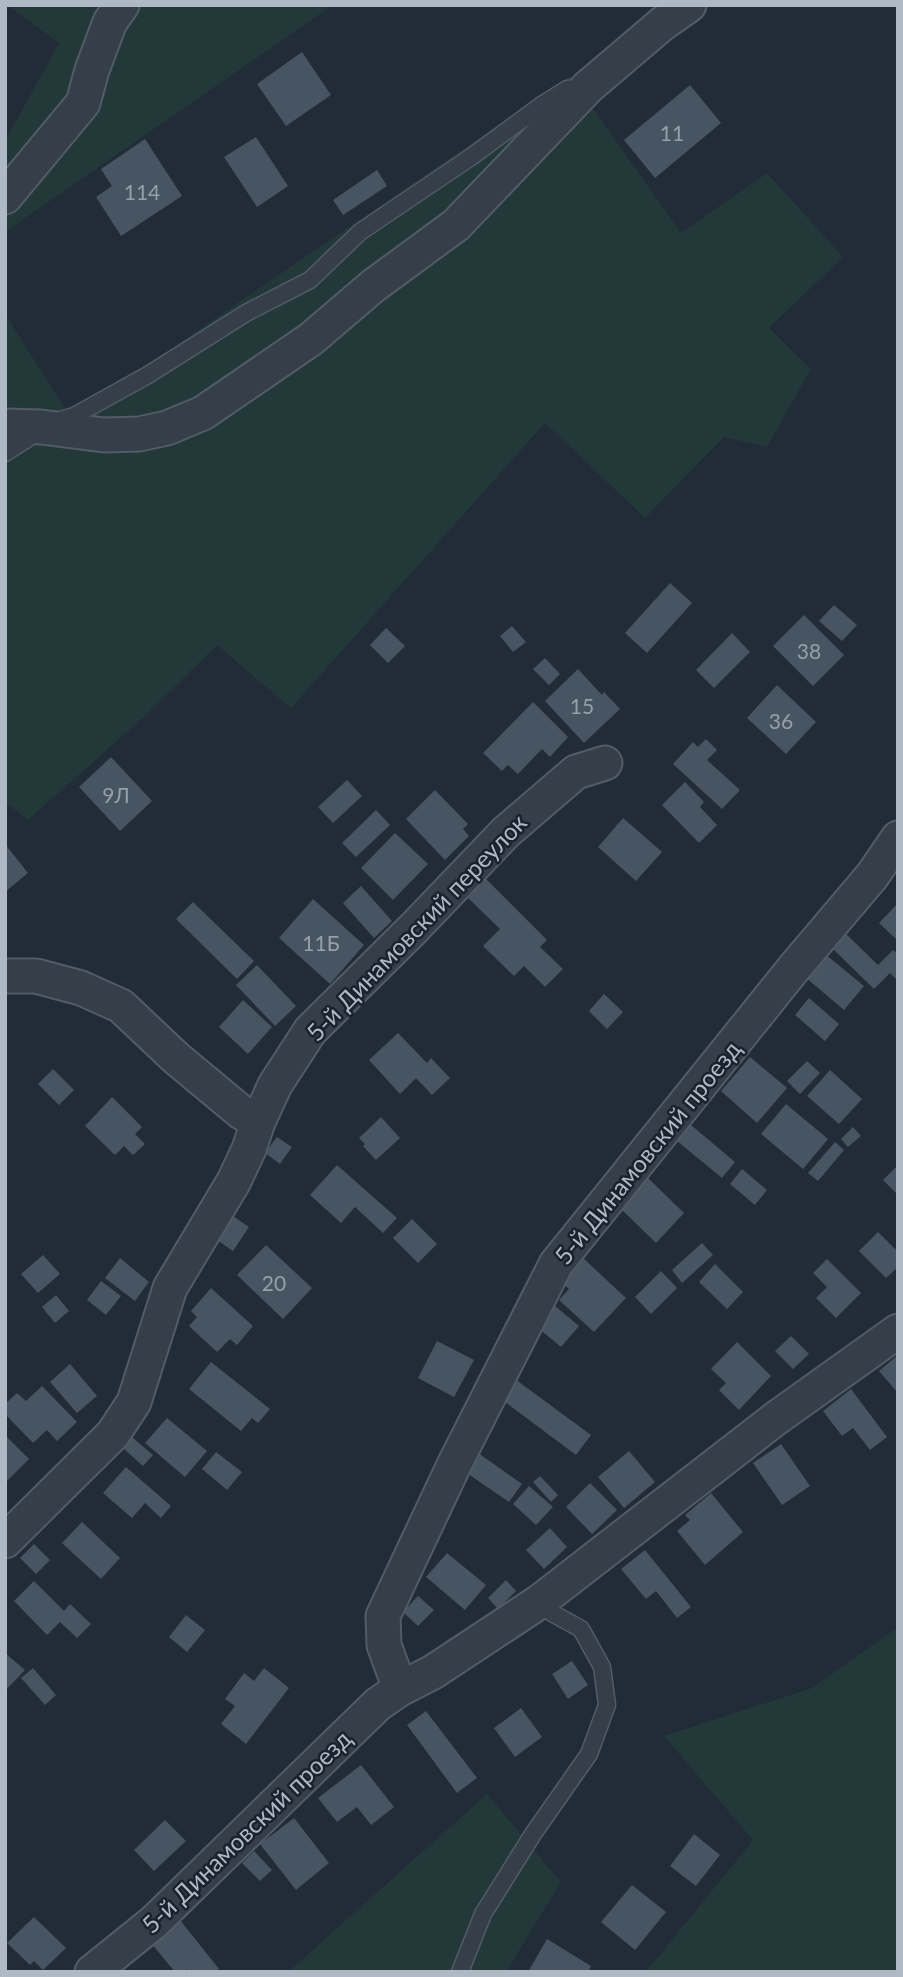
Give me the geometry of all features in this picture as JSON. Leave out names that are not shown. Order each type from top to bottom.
[{"type":"street","points":[[5,197],[83,103],[110,22],[121,5]]},
{"type":"street","points":[[5,426],[41,426],[104,435],[139,434],[167,428],[203,413],[311,339],[373,286],[456,225],[588,87],[662,24],[689,5]]},
{"type":"street","name":"5-й Динамовский переулок","points":[[5,1541],[113,1434],[134,1402],[170,1287],[234,1181],[275,1085],[310,1031],[506,832],[576,772],[605,763]]},
{"type":"street","name":"5-й Динамовский проезд","points":[[400,1689],[384,1645],[383,1616],[454,1465],[556,1264],[794,968],[872,876],[898,838]]},
{"type":"street","points":[[5,976],[36,976],[80,988],[121,1006],[176,1058],[241,1112],[258,1122]]},
{"type":"street","name":"5-й Динамовский проезд","points":[[92,1972],[154,1922],[379,1704],[539,1602],[775,1419],[898,1331]]},
{"type":"lane","points":[[5,453],[41,426],[74,416],[148,375],[246,313],[310,281],[360,232],[471,157],[543,104],[567,89],[588,87]]},
{"type":"lane","points":[[460,1972],[483,1914],[533,1834],[589,1754],[607,1705],[602,1667],[582,1629],[552,1613],[539,1602]]},
{"type":"green space","points":[[7,5],[333,5],[5,232],[5,141],[59,43]]},
{"type":"green space","points":[[570,76],[681,233],[767,173],[843,257],[769,328],[811,369],[767,447],[724,437],[645,518],[545,423],[291,708],[217,645],[144,717],[28,820],[5,802],[5,314],[66,410],[160,356]]},
{"type":"green space","points":[[898,1627],[898,1972],[646,1972],[753,1840],[664,1736],[812,1688]]},
{"type":"green space","points":[[487,1794],[561,1882],[506,1972],[288,1972]]},
{"type":"building","points":[[302,52],[331,95],[286,126],[257,84]]},
{"type":"building","points":[[690,85],[721,123],[655,178],[624,140]]},
{"type":"building","points":[[256,137],[288,186],[257,207],[224,157]]},
{"type":"building","points":[[145,139],[182,196],[121,236],[96,197],[112,186],[101,169]]},
{"type":"building","points":[[377,170],[387,186],[343,215],[333,200]]},
{"type":"building","points":[[670,583],[692,603],[647,653],[625,633]]},
{"type":"building","points":[[834,605],[857,625],[842,641],[819,621]]},
{"type":"building","points":[[804,615],[844,655],[813,686],[773,646]]},
{"type":"building","points":[[512,626],[526,642],[513,652],[500,636]]},
{"type":"building","points":[[386,628],[405,646],[388,663],[370,645]]},
{"type":"building","points":[[732,633],[750,652],[714,688],[696,670]]},
{"type":"building","points":[[545,658],[560,674],[549,685],[533,669]]},
{"type":"building","points":[[578,669],[602,695],[604,692],[620,709],[584,743],[545,701]]},
{"type":"building","points":[[777,685],[816,722],[786,754],[747,718]]},
{"type":"building","points":[[533,702],[568,737],[550,757],[542,749],[518,774],[508,765],[502,771],[483,753]]},
{"type":"building","points":[[706,739],[717,750],[707,760],[740,790],[722,809],[673,764],[693,742],[698,747]]},
{"type":"building","points":[[111,757],[152,801],[120,831],[79,787]]},
{"type":"building","points":[[347,780],[362,796],[333,823],[318,807]]},
{"type":"building","points":[[685,782],[704,802],[700,807],[717,825],[699,843],[662,805]]},
{"type":"building","points":[[435,790],[468,824],[463,829],[469,836],[445,860],[406,819]]},
{"type":"building","points":[[376,810],[390,825],[356,857],[342,843]]},
{"type":"building","points":[[623,818],[662,852],[636,881],[598,847]]},
{"type":"building","points":[[395,833],[428,864],[393,900],[361,868]]},
{"type":"building","points":[[5,844],[28,873],[5,892]]},
{"type":"building","points":[[486,879],[547,940],[540,947],[563,969],[545,987],[524,966],[514,976],[483,946],[500,929],[468,898]]},
{"type":"building","points":[[361,886],[392,921],[374,938],[343,903]]},
{"type":"building","points":[[313,899],[364,945],[330,984],[279,938]]},
{"type":"building","points":[[193,902],[254,961],[237,979],[176,919]]},
{"type":"building","points":[[898,903],[898,941],[879,923]]},
{"type":"building","points":[[846,934],[878,965],[893,950],[898,954],[898,981],[890,973],[874,989],[833,949]]},
{"type":"building","points":[[825,954],[864,986],[844,1010],[805,977]]},
{"type":"building","points":[[257,965],[296,1006],[275,1026],[236,985]]},
{"type":"building","points":[[604,994],[623,1012],[607,1029],[589,1011]]},
{"type":"building","points":[[809,998],[839,1024],[825,1041],[795,1015]]},
{"type":"building","points":[[243,1000],[272,1027],[248,1054],[219,1027]]},
{"type":"building","points":[[398,1033],[427,1063],[431,1058],[450,1078],[432,1095],[416,1078],[400,1094],[369,1060]]},
{"type":"building","points":[[750,1057],[787,1088],[757,1123],[721,1091]]},
{"type":"building","points":[[807,1061],[820,1073],[800,1094],[787,1081]]},
{"type":"building","points":[[53,1069],[74,1090],[59,1105],[38,1084]]},
{"type":"building","points":[[830,1070],[862,1099],[839,1124],[807,1096]]},
{"type":"building","points":[[112,1097],[142,1127],[135,1134],[145,1144],[133,1155],[124,1146],[115,1155],[85,1126]]},
{"type":"building","points":[[786,1104],[828,1139],[803,1169],[761,1134]]},
{"type":"building","points":[[381,1117],[400,1138],[376,1160],[359,1138]]},
{"type":"building","points":[[691,1125],[735,1162],[722,1178],[677,1141]]},
{"type":"building","points":[[853,1127],[861,1136],[848,1147],[841,1139]]},
{"type":"building","points":[[277,1137],[292,1147],[280,1164],[265,1153]]},
{"type":"building","points":[[835,1142],[844,1150],[818,1181],[808,1173]]},
{"type":"building","points":[[337,1165],[397,1218],[383,1233],[355,1207],[341,1223],[310,1195]]},
{"type":"building","points":[[898,1165],[898,1195],[883,1180]]},
{"type":"building","points":[[742,1169],[767,1190],[755,1205],[730,1184]]},
{"type":"building","points":[[648,1178],[684,1213],[656,1243],[620,1208]]},
{"type":"building","points":[[227,1212],[249,1227],[233,1251],[211,1236]]},
{"type":"building","points":[[412,1219],[437,1244],[418,1263],[393,1238]]},
{"type":"building","points":[[878,1232],[898,1252],[898,1267],[886,1278],[859,1251]]},
{"type":"building","points":[[702,1243],[713,1255],[682,1283],[672,1270]]},
{"type":"building","points":[[266,1245],[312,1288],[283,1319],[237,1275]]},
{"type":"building","points":[[43,1255],[60,1274],[38,1293],[21,1274]]},
{"type":"building","points":[[120,1258],[149,1282],[135,1301],[105,1278]]},
{"type":"building","points":[[583,1258],[626,1298],[594,1332],[559,1300],[569,1289],[561,1282]]},
{"type":"building","points":[[827,1259],[861,1293],[836,1318],[816,1298],[827,1287],[813,1273]]},
{"type":"building","points":[[715,1264],[743,1292],[727,1309],[699,1282]]},
{"type":"building","points":[[661,1271],[677,1288],[651,1314],[635,1297]]},
{"type":"building","points":[[101,1281],[121,1296],[106,1315],[87,1300]]},
{"type":"building","points":[[211,1288],[253,1326],[237,1345],[230,1339],[217,1352],[189,1326],[197,1317],[191,1311]]},
{"type":"building","points":[[56,1295],[69,1311],[55,1323],[42,1307]]},
{"type":"building","points":[[555,1306],[579,1326],[561,1347],[538,1328]]},
{"type":"building","points":[[791,1336],[809,1354],[793,1369],[775,1351]]},
{"type":"building","points":[[437,1341],[474,1360],[454,1397],[418,1378]]},
{"type":"building","points":[[737,1342],[771,1376],[739,1410],[719,1390],[726,1383],[711,1369]]},
{"type":"building","points":[[898,1355],[898,1393],[879,1371]]},
{"type":"building","points":[[211,1362],[270,1409],[258,1423],[252,1418],[241,1431],[189,1389]]},
{"type":"building","points":[[70,1364],[97,1396],[77,1413],[50,1382]]},
{"type":"building","points":[[515,1379],[591,1435],[576,1455],[501,1399]]},
{"type":"building","points":[[42,1386],[77,1422],[57,1441],[47,1430],[33,1443],[5,1414],[5,1404],[17,1393],[26,1401]]},
{"type":"building","points":[[851,1389],[887,1437],[870,1450],[853,1428],[842,1436],[823,1411]]},
{"type":"building","points":[[167,1418],[207,1451],[185,1477],[145,1443]]},
{"type":"building","points":[[5,1435],[29,1459],[5,1483]]},
{"type":"building","points":[[132,1437],[153,1455],[143,1466],[123,1448]]},
{"type":"building","points":[[781,1444],[810,1486],[782,1505],[753,1463]]},
{"type":"building","points":[[474,1450],[522,1484],[509,1502],[461,1469]]},
{"type":"building","points":[[629,1451],[655,1482],[624,1508],[598,1477]]},
{"type":"building","points":[[216,1452],[242,1472],[227,1490],[202,1469]]},
{"type":"building","points":[[126,1467],[171,1506],[161,1518],[145,1503],[132,1518],[103,1493]]},
{"type":"building","points":[[540,1476],[558,1495],[551,1502],[533,1482]]},
{"type":"building","points":[[590,1483],[617,1510],[592,1534],[566,1507]]},
{"type":"building","points":[[529,1486],[553,1507],[536,1525],[513,1504]]},
{"type":"building","points":[[711,1493],[743,1532],[705,1565],[677,1531],[690,1520],[685,1515]]},
{"type":"building","points":[[82,1522],[120,1558],[101,1579],[62,1543]]},
{"type":"building","points":[[550,1528],[567,1547],[544,1569],[526,1550]]},
{"type":"building","points":[[34,1544],[50,1560],[36,1574],[20,1558]]},
{"type":"building","points":[[645,1550],[691,1607],[677,1618],[656,1591],[646,1599],[621,1569]]},
{"type":"building","points":[[447,1553],[486,1585],[465,1610],[426,1577]]},
{"type":"building","points":[[506,1580],[516,1591],[498,1609],[488,1598]]},
{"type":"building","points":[[34,1581],[64,1611],[70,1604],[91,1624],[77,1638],[60,1622],[47,1635],[14,1601]]},
{"type":"building","points":[[418,1596],[434,1610],[418,1626],[403,1612]]},
{"type":"building","points":[[186,1615],[205,1630],[187,1652],[169,1637]]},
{"type":"building","points":[[5,1653],[25,1670],[5,1691]]},
{"type":"building","points":[[572,1661],[588,1685],[568,1699],[552,1674]]},
{"type":"building","points":[[33,1668],[56,1695],[45,1705],[21,1678]]},
{"type":"building","points":[[264,1668],[289,1688],[246,1744],[221,1724],[235,1706],[225,1699],[244,1673],[254,1681]]},
{"type":"building","points":[[521,1708],[542,1737],[515,1757],[494,1728]]},
{"type":"building","points":[[426,1711],[477,1778],[457,1793],[407,1725]]},
{"type":"building","points":[[361,1765],[394,1807],[371,1825],[357,1807],[337,1822],[318,1798]]},
{"type":"building","points":[[294,1818],[329,1863],[296,1890],[260,1844]]},
{"type":"building","points":[[165,1820],[186,1841],[154,1871],[134,1850]]},
{"type":"building","points":[[694,1834],[720,1855],[696,1886],[670,1866]]},
{"type":"building","points":[[254,1851],[272,1870],[260,1881],[242,1863]]},
{"type":"building","points":[[632,1885],[666,1912],[635,1950],[601,1922]]},
{"type":"building","points":[[34,1917],[66,1948],[43,1970],[34,1961],[30,1965],[7,1943]]},
{"type":"building","points":[[180,1920],[219,1969],[215,1972],[189,1972],[187,1969],[175,1972],[151,1943]]},
{"type":"building","points":[[547,1939],[591,1966],[588,1972],[528,1972]]}]
